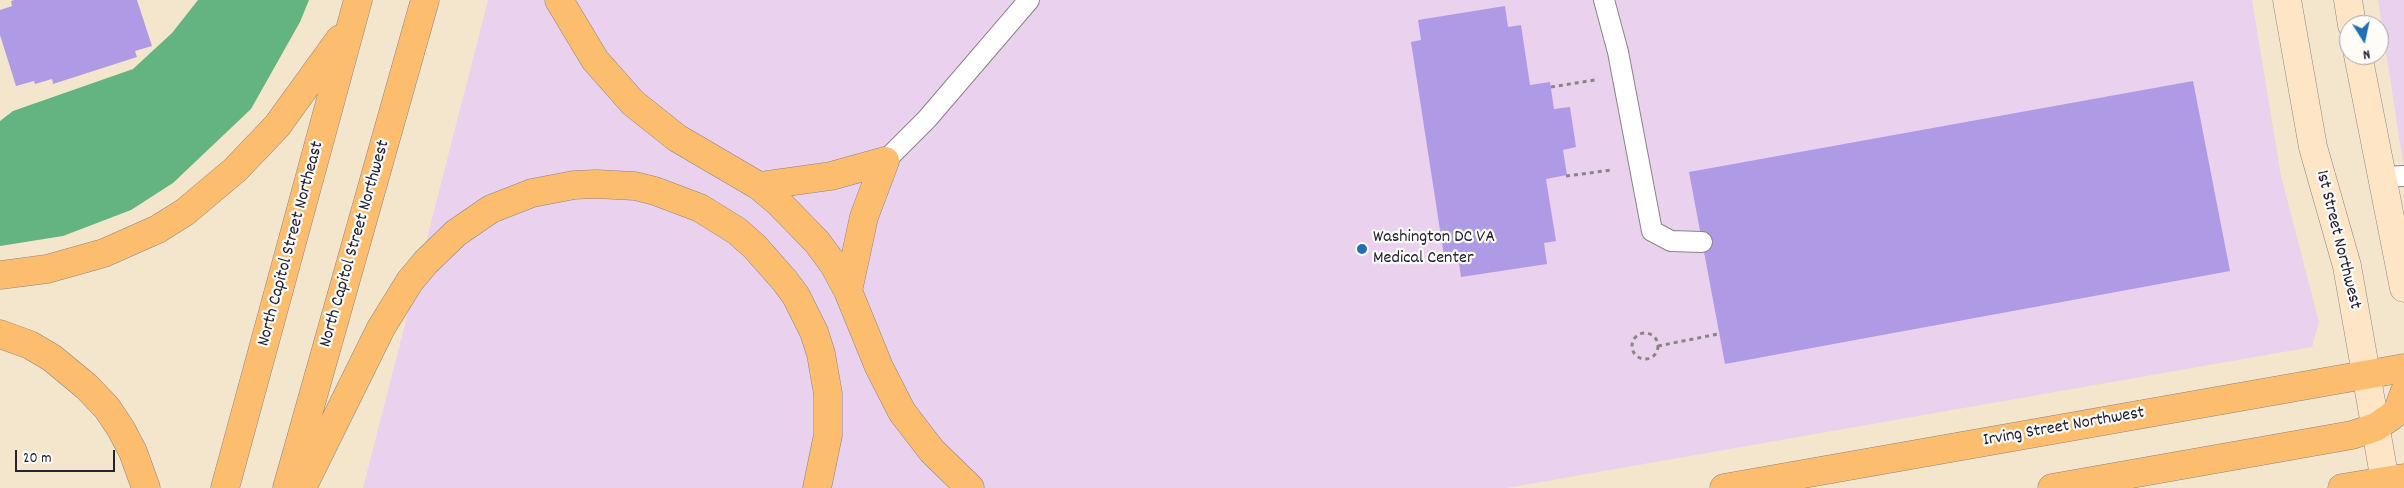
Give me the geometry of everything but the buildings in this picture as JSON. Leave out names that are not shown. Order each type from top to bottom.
[{"type":"main road","name":"North Capitol Street Northwest","points":[[287,488],[425,0]]},
{"type":"main road","points":[[559,0],[595,60],[633,103],[677,138],[759,186],[785,208],[817,242],[834,265],[848,291],[879,367],[902,412],[932,451],[970,488]]},
{"type":"main road","points":[[0,275],[47,269],[104,253],[150,233],[184,212],[235,170],[277,126],[355,12]]},
{"type":"main road","name":"North Capitol Street Northeast","points":[[225,488],[355,12]]},
{"type":"main road","points":[[759,186],[831,176],[885,161]]},
{"type":"main road","points":[[848,291],[864,218],[885,161]]},
{"type":"main road","points":[[302,488],[381,328],[410,281],[431,257],[474,219],[505,203],[552,188],[596,184],[635,186],[656,190],[700,208],[743,236],[785,280],[796,296],[814,332],[821,354],[828,394],[828,435],[825,458],[817,488]]},
{"type":"main road","points":[[0,334],[30,345],[72,372],[107,408],[133,452],[146,488]]},
{"type":"main road","name":"Irving Street Northwest","points":[[1724,488],[2404,368]]},
{"type":"main road","points":[[2052,488],[2341,437],[2376,427],[2398,410],[2404,393]]},
{"type":"main road","points":[[2342,488],[2395,479]]},
{"type":"street","name":"1st Street Northwest","points":[[2287,0],[2313,146],[2346,266],[2376,427],[2395,479]]},
{"type":"street","points":[[2348,0],[2350,15]]},
{"type":"street","points":[[2361,65],[2393,176],[2404,288]]},
{"type":"lane","points":[[885,161],[927,119],[1029,0]]},
{"type":"lane","points":[[1604,0],[1618,52],[1652,231],[1671,241],[1702,242]]},
{"type":"path","points":[[1551,87],[1595,80]]},
{"type":"path","points":[[1566,176],[1617,169]]},
{"type":"path","points":[[1642,332],[1655,337],[1658,346],[1655,354],[1643,359],[1633,352],[1632,344],[1635,337],[1642,332]]},
{"type":"path","points":[[1658,346],[1718,334]]},
{"type":"shaded area","name":"Washington DC VA Medical Center","points":[[488,0],[2252,0],[2281,176],[2319,322],[2312,347],[1507,488],[363,488]]},
{"type":"shaded area","points":[[2378,0],[2404,0],[2404,169],[2388,65],[2389,15],[2380,15]]},
{"type":"green space","points":[[198,0],[309,0],[300,22],[251,109],[173,183],[131,210],[63,236],[0,246],[0,121],[13,111],[133,69],[172,33]]},
{"type":"place","name":"Washington DC VA Medical Center","points":[[1362,249]]}]
